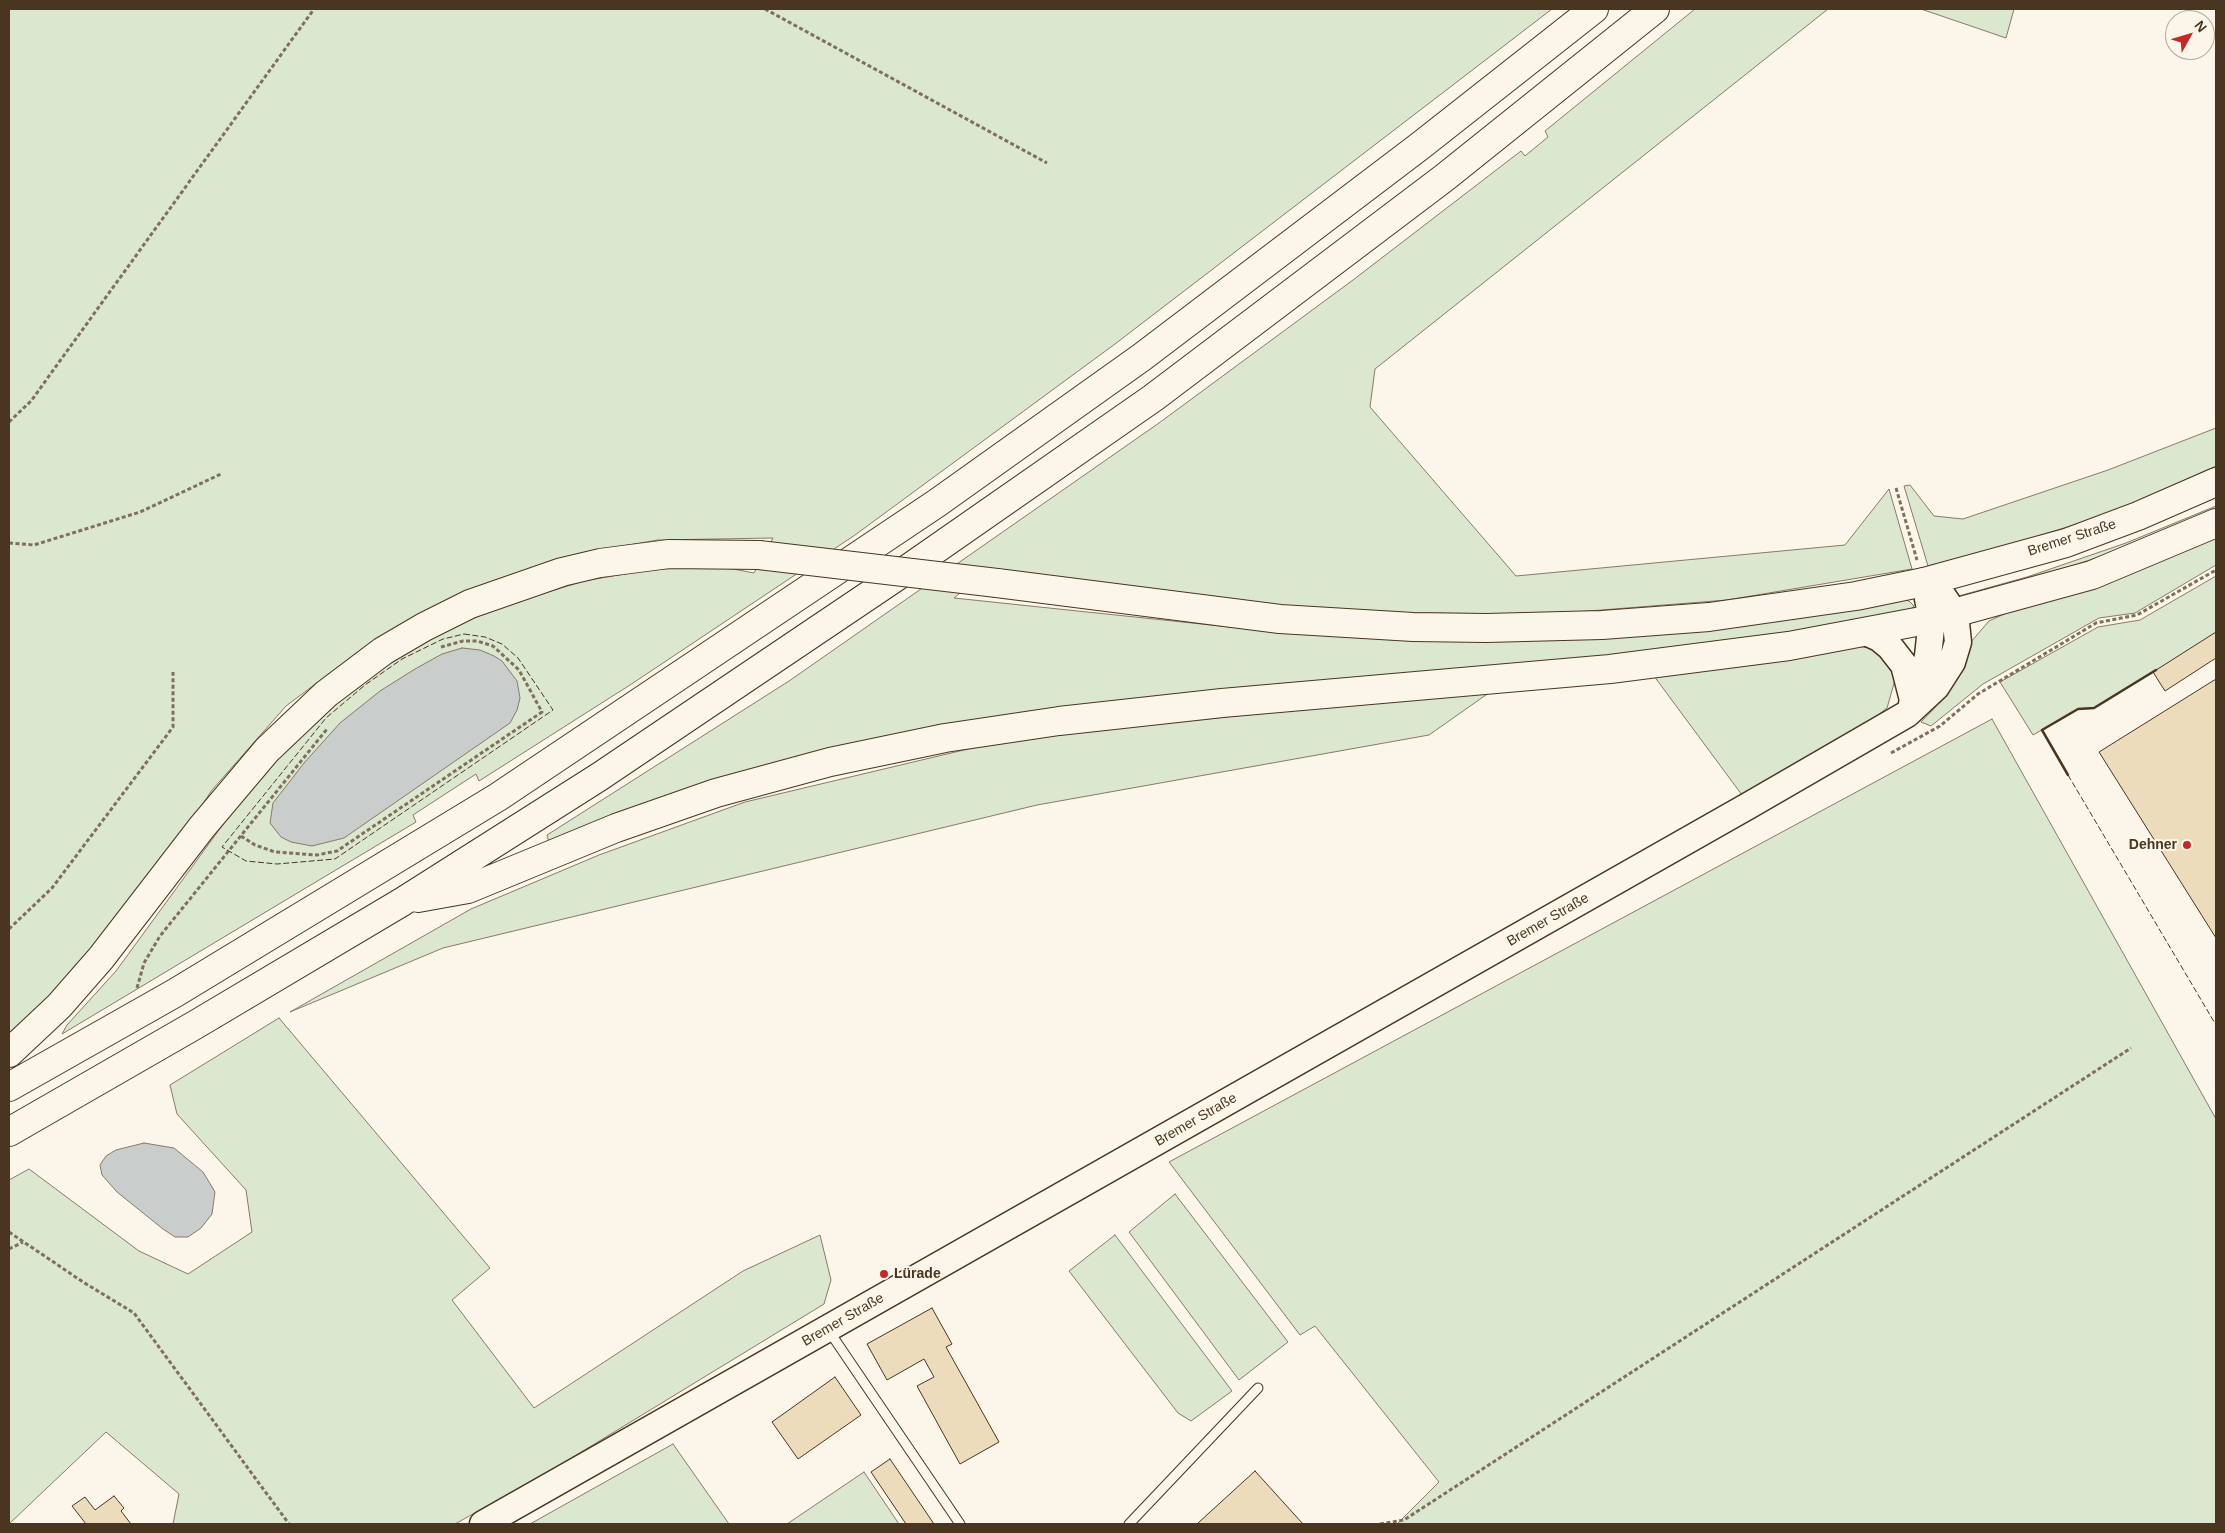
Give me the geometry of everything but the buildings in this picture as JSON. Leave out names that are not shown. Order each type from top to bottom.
[{"type":"main road","points":[[9,1087],[328,902],[498,797],[937,504],[1150,351],[1420,146],[1594,9]]},
{"type":"main road","points":[[9,1132],[195,1025],[402,902],[615,766],[896,577],[1153,398],[1458,166],[1655,9]]},
{"type":"main road","name":"Bremer Straße","points":[[9,1053],[59,1006],[101,958],[202,827],[266,750],[326,694],[382,651],[424,627],[470,604],[562,572],[600,564],[669,554],[759,555],[1280,619],[1413,628],[1602,625],[1709,617],[1856,596],[1924,582],[2066,542],[2138,516],[2216,482]]},
{"type":"main road","points":[[402,902],[468,889],[616,828],[726,791],[830,762],[945,738],[1059,721],[1222,703],[1610,669],[1789,646],[1944,616],[2092,575],[2216,523]]},
{"type":"main road","points":[[1924,582],[1944,616]]},
{"type":"main road","points":[[1910,707],[1922,682],[1928,656],[1944,616]]},
{"type":"main road","points":[[1866,632],[1879,638],[1890,647],[1904,665],[1910,707]]},
{"type":"main road","name":"Bremer Straße","points":[[483,1524],[1824,763],[1910,707]]},
{"type":"lane","points":[[828,1329],[960,1524]]},
{"type":"lane","points":[[1129,1524],[1258,1388]]},
{"type":"path","points":[[9,422],[31,400],[314,9]]},
{"type":"path","points":[[765,9],[1047,163]]},
{"type":"path","points":[[9,543],[34,545],[140,512],[221,474]]},
{"type":"path","points":[[1896,488],[1924,582]]},
{"type":"path","points":[[1940,726],[1978,694],[2096,623],[2137,616],[2216,570]]},
{"type":"path","points":[[241,836],[255,845],[275,852],[317,855],[337,851],[542,712],[519,670],[493,646],[477,641],[463,641],[433,651]]},
{"type":"path","points":[[9,928],[52,888],[173,728],[173,672]]},
{"type":"path","points":[[134,1016],[138,980],[144,963],[160,936],[331,724]]},
{"type":"path","points":[[1380,1524],[1404,1520],[2131,1048]]},
{"type":"path","points":[[9,1232],[134,1313],[289,1524]]},
{"type":"path","points":[[9,1249],[23,1242]]},
{"type":"green space","points":[[9,9],[1552,9],[1115,344],[855,535],[630,685],[479,781],[476,774],[413,815],[416,822],[62,1034],[67,1025],[116,971],[235,808],[283,752],[329,709],[382,667],[434,635],[505,605],[584,581],[642,571],[687,567],[718,566],[754,573],[773,538],[658,540],[581,553],[502,578],[448,599],[370,643],[286,706],[212,790],[142,895],[9,1041]]},
{"type":"green space","points":[[1695,9],[1828,9],[1375,369],[1370,407],[1516,576],[1845,545],[1889,489],[1912,569],[1727,600],[1551,614],[1406,613],[1270,605],[990,568],[954,598],[1249,629],[1400,638],[1898,598],[1909,601],[1914,606],[1910,610],[1746,641],[1605,657],[1234,688],[1005,715],[830,749],[740,772],[644,804],[549,843],[547,835],[789,681],[1159,423],[1353,280],[1521,151],[1525,156],[1548,137],[1545,131]]},
{"type":"green space","points":[[1921,9],[2014,9],[2006,38]]},
{"type":"green space","points":[[2216,428],[2216,466],[2109,514],[2009,545],[1928,566],[1904,486],[1910,485],[1934,516],[1963,519],[2108,470]]},
{"type":"green space","points":[[2216,506],[2216,511],[2134,545],[2069,567],[1956,600],[1955,597],[2027,577],[2126,543]]},
{"type":"green space","points":[[2216,537],[2216,565],[2135,613],[2099,618],[1983,684],[1931,726],[1921,722],[1947,695],[1964,664],[1970,643],[1989,621],[2015,609]]},
{"type":"green space","points":[[2216,576],[2216,634],[2094,708],[2078,709],[2033,735],[2000,682],[2098,627],[2140,620]]},
{"type":"green space","points":[[1854,646],[1871,648],[1884,657],[1893,667],[1895,680],[1887,708],[1866,725],[1742,795],[1654,676]]},
{"type":"green space","points":[[1493,690],[1429,735],[1037,805],[443,948],[290,1012],[471,909],[599,855],[745,802],[1010,739]]},
{"type":"green space","points":[[1992,719],[2216,1119],[2216,1524],[1397,1524],[1439,1482],[1315,1326],[1300,1335],[1169,1162]]},
{"type":"green space","points":[[279,1018],[490,1268],[452,1300],[534,1408],[743,1271],[820,1235],[831,1280],[824,1304],[560,1465],[455,1524],[173,1524],[179,1494],[106,1432],[9,1524],[9,1180],[29,1169],[139,1251],[188,1274],[252,1232],[246,1190],[177,1114],[170,1085]]},
{"type":"green space","points":[[1175,1194],[1288,1342],[1239,1380],[1129,1232]]},
{"type":"green space","points":[[1115,1235],[1232,1391],[1191,1421],[1178,1413],[1069,1271]]},
{"type":"green space","points":[[673,1444],[729,1524],[530,1524]]},
{"type":"green space","points":[[864,1472],[899,1524],[787,1524]]},
{"type":"shaded area","points":[[462,648],[480,650],[494,656],[502,661],[517,681],[520,698],[517,710],[510,723],[344,838],[312,846],[291,842],[281,837],[270,823],[273,803],[304,763],[340,723],[380,691],[415,669],[442,654]]},
{"type":"shaded area","points":[[144,1143],[174,1148],[203,1172],[215,1192],[212,1214],[201,1228],[188,1237],[175,1237],[163,1229],[117,1192],[102,1175],[100,1165],[106,1156],[116,1150]]},
{"type":"fence","points":[[464,634],[485,637],[502,644],[518,658],[553,710],[335,859],[277,864],[246,861],[222,847],[326,718],[365,685],[402,659],[443,639],[464,634]]},
{"type":"fence","points":[[2068,775],[2216,1025]]},
{"type":"wall","points":[[2068,775],[2042,730],[2078,709],[2094,708],[2156,670]]},
{"type":"place","name":"Dehner","points":[[2187,845]]},
{"type":"place","name":"Lürade","points":[[884,1274]]}]
